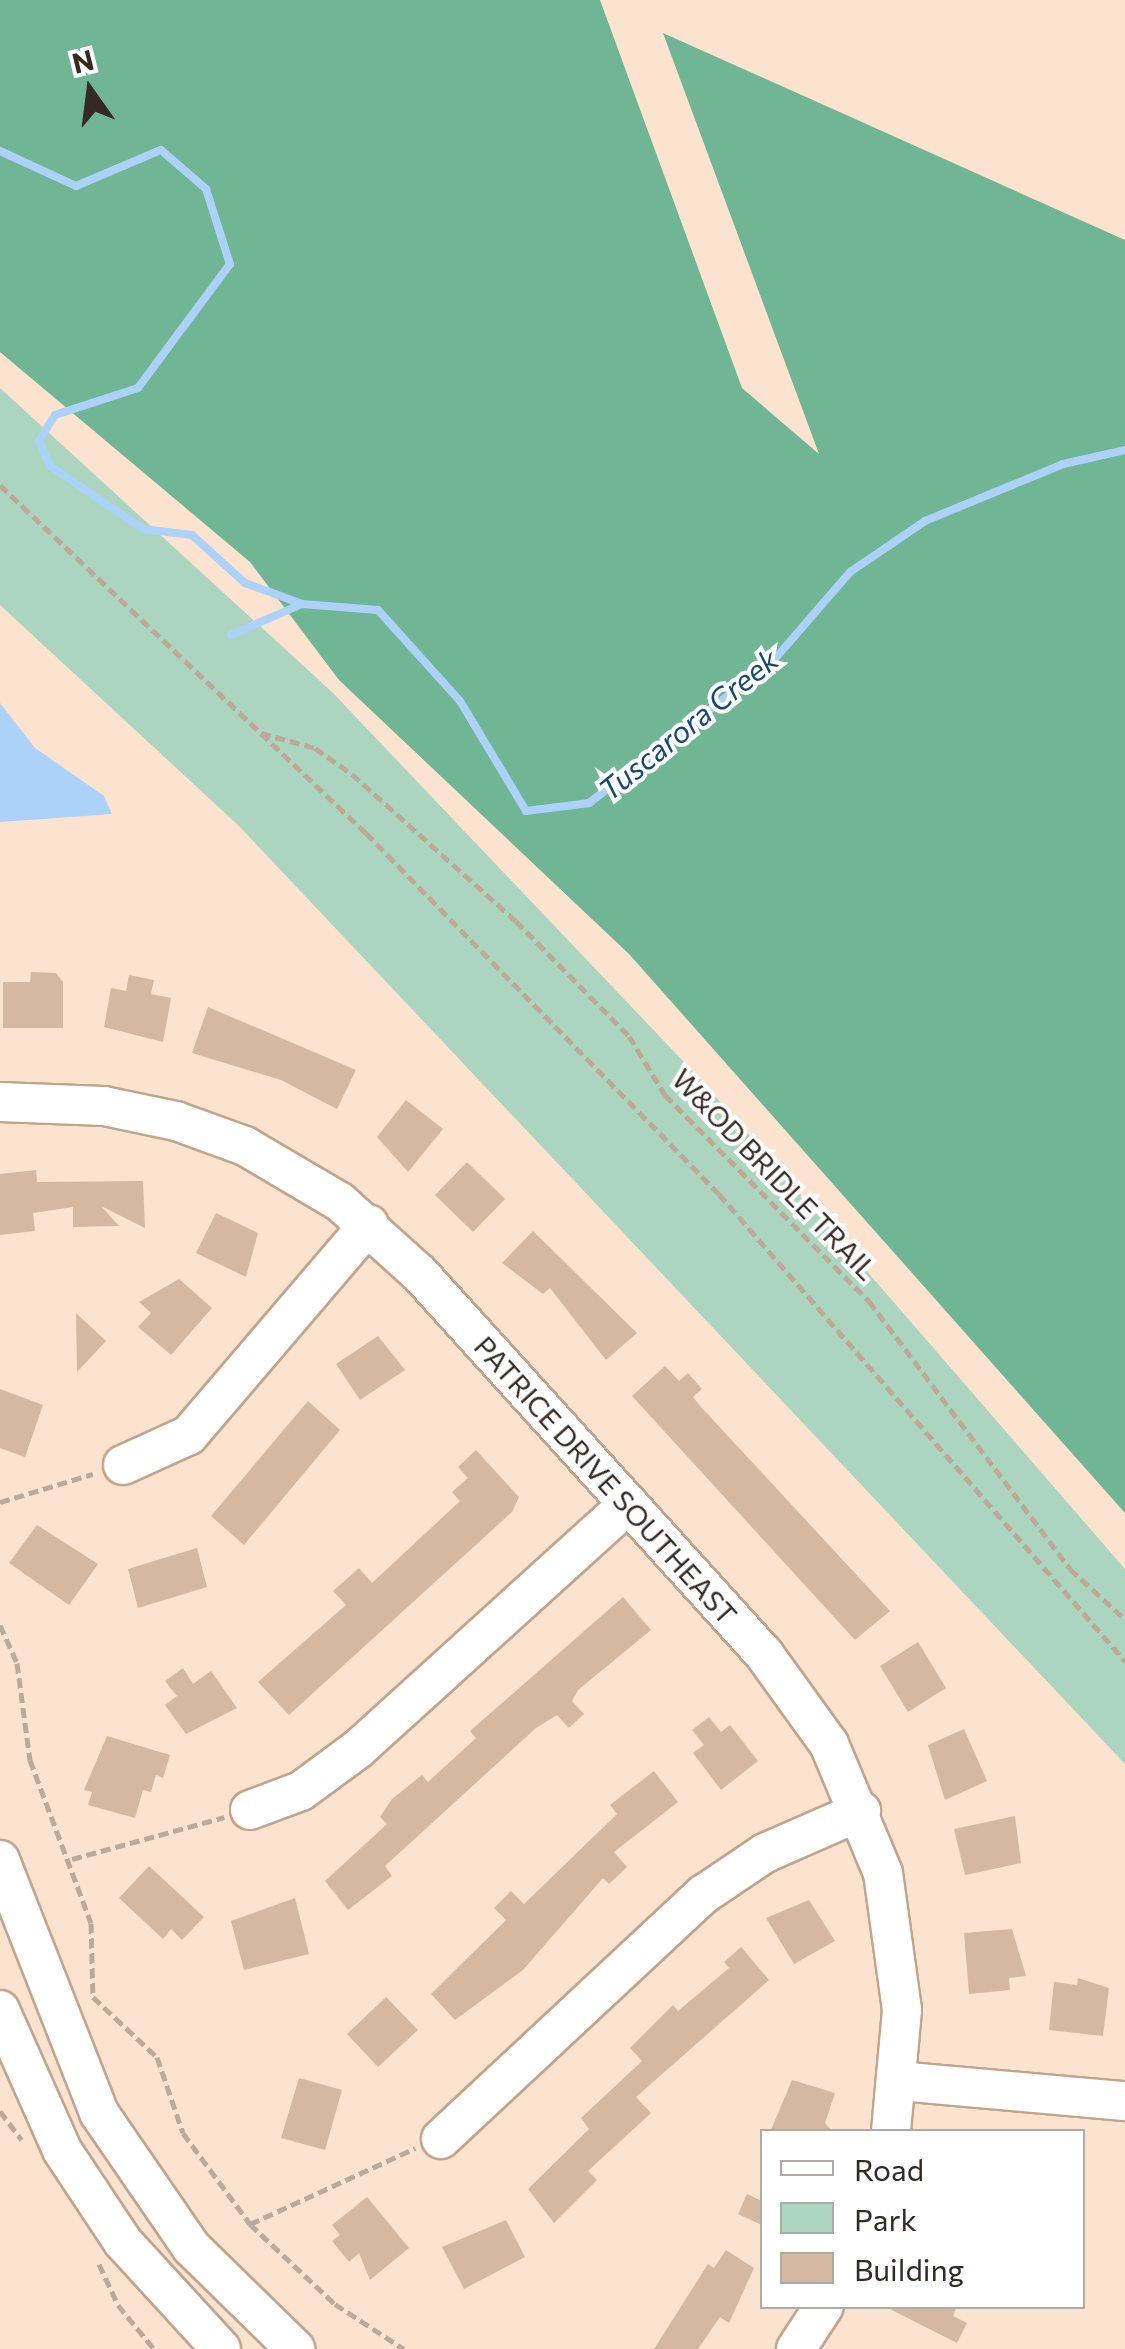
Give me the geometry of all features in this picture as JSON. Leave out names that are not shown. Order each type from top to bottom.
[{"type":"street","name":"PATRICE DRIVE SOUTHEAST","points":[[0,1102],[104,1106],[211,1132],[294,1172],[369,1224],[787,1683],[862,1811],[898,1952],[899,2081],[891,2129]]},
{"type":"street","points":[[123,1464],[189,1435],[369,1224]]},
{"type":"street","points":[[250,1810],[301,1790],[358,1749],[628,1504]]},
{"type":"street","points":[[441,2139],[704,1894],[766,1853],[862,1811]]},
{"type":"street","points":[[0,1860],[99,2114],[191,2247],[295,2349]]},
{"type":"street","points":[[0,2010],[62,2150],[123,2242],[221,2349]]},
{"type":"street","points":[[899,2081],[1125,2101]]},
{"type":"street","points":[[796,2349],[822,2309]]},
{"type":"path","points":[[0,485],[259,732],[719,1194],[1125,1661]]},
{"type":"path","name":"W&OD BRIDLE TRAIL","points":[[259,732],[315,748],[352,774],[529,934],[629,1036],[664,1094],[869,1301],[1058,1554],[1125,1619]]},
{"type":"path","points":[[0,1502],[123,1464]]},
{"type":"path","points":[[0,1625],[17,1663],[30,1760],[72,1859],[91,1923],[93,1997],[157,2057],[183,2132],[250,2224],[335,2304],[404,2349]]},
{"type":"path","points":[[72,1859],[250,1810]]},
{"type":"path","points":[[250,2224],[441,2139]]},
{"type":"green space","points":[[0,0],[600,0],[742,388],[819,454],[663,33],[1125,240],[1125,1513],[629,954],[339,680],[250,562],[0,352]]},
{"type":"green space","points":[[0,388],[332,692],[702,1081],[1125,1569],[1125,1764],[239,826],[0,605]]},
{"type":"water","points":[[0,703],[35,748],[104,796],[112,814],[0,822]]},
{"type":"building","points":[[31,972],[56,973],[63,982],[63,1028],[3,1028],[3,982],[30,982]]},
{"type":"building","points":[[129,975],[154,980],[151,994],[171,998],[163,1042],[104,1027],[111,988],[126,991]]},
{"type":"building","points":[[208,1007],[356,1070],[337,1109],[281,1080],[192,1053]]},
{"type":"building","points":[[406,1100],[443,1129],[408,1172],[377,1137]]},
{"type":"building","points":[[467,1162],[505,1199],[473,1232],[435,1195]]},
{"type":"building","points":[[36,1170],[37,1182],[143,1181],[145,1228],[101,1206],[119,1226],[73,1227],[73,1207],[33,1213],[35,1231],[0,1235],[0,1174]]},
{"type":"building","points":[[216,1213],[258,1233],[246,1277],[196,1253]]},
{"type":"building","points":[[533,1231],[637,1333],[606,1360],[550,1288],[543,1294],[502,1263]]},
{"type":"building","points":[[179,1279],[212,1308],[171,1355],[138,1327],[151,1313],[139,1302]]},
{"type":"building","points":[[76,1313],[106,1341],[77,1372]]},
{"type":"building","points":[[378,1336],[405,1370],[360,1400],[336,1364]]},
{"type":"building","points":[[665,1366],[679,1381],[688,1373],[702,1389],[693,1397],[701,1407],[890,1611],[855,1640],[632,1396]]},
{"type":"building","points":[[0,1389],[43,1405],[25,1457],[0,1448]]},
{"type":"building","points":[[308,1401],[340,1430],[244,1545],[211,1516]]},
{"type":"building","points":[[476,1450],[519,1497],[512,1512],[289,1715],[258,1682],[346,1605],[333,1591],[359,1568],[372,1583],[460,1501],[452,1492],[468,1478],[458,1467]]},
{"type":"building","points":[[37,1525],[98,1564],[69,1605],[9,1563]]},
{"type":"building","points":[[197,1548],[207,1587],[138,1608],[128,1569]]},
{"type":"building","points":[[623,1597],[651,1630],[578,1690],[572,1701],[584,1714],[569,1728],[557,1715],[536,1728],[385,1866],[392,1876],[348,1910],[325,1881],[387,1824],[380,1817],[392,1799],[422,1775],[428,1782],[476,1738],[470,1731]]},
{"type":"building","points":[[918,1642],[946,1688],[908,1712],[880,1666]]},
{"type":"building","points":[[183,1668],[193,1684],[211,1671],[237,1708],[186,1734],[165,1705],[177,1696],[165,1681]]},
{"type":"building","points":[[709,1717],[721,1732],[730,1725],[758,1761],[721,1790],[693,1753],[704,1745],[692,1730]]},
{"type":"building","points":[[964,1729],[987,1781],[945,1800],[928,1745]]},
{"type":"building","points":[[107,1736],[170,1755],[163,1778],[156,1775],[151,1792],[143,1790],[135,1818],[88,1805],[92,1792],[84,1790]]},
{"type":"building","points":[[654,1771],[678,1802],[614,1852],[627,1867],[609,1884],[603,1878],[523,1970],[455,2020],[431,1994],[506,1920],[494,1908],[511,1891],[524,1904],[617,1814],[610,1805]]},
{"type":"building","points":[[1015,1816],[1021,1863],[965,1875],[954,1829]]},
{"type":"building","points":[[149,1866],[204,1917],[182,1940],[171,1929],[163,1939],[119,1898]]},
{"type":"building","points":[[295,1898],[309,1954],[244,1970],[231,1921]]},
{"type":"building","points":[[809,1900],[835,1941],[794,1964],[766,1918]]},
{"type":"building","points":[[1012,1929],[1026,1976],[1009,1978],[1010,1990],[969,1994],[964,1933]]},
{"type":"building","points":[[741,1947],[769,1980],[636,2097],[651,2113],[588,2171],[597,2180],[554,2223],[528,2189],[589,2129],[581,2118],[642,2061],[630,2048],[673,2005],[678,2011],[729,1968],[724,1962]]},
{"type":"building","points":[[1078,1978],[1109,1988],[1103,2036],[1049,2030],[1054,1982],[1077,1985]]},
{"type":"building","points":[[386,1997],[418,2030],[378,2067],[347,2034]]},
{"type":"building","points":[[299,2078],[342,2090],[325,2150],[281,2138]]},
{"type":"building","points":[[792,2080],[835,2093],[825,2123],[830,2129],[771,2129]]},
{"type":"building","points":[[747,2194],[760,2200],[760,2224],[738,2214]]},
{"type":"building","points":[[367,2197],[409,2248],[370,2280],[359,2253],[349,2262],[332,2241],[340,2235],[332,2225]]},
{"type":"building","points":[[506,2220],[525,2257],[464,2289],[442,2247]]},
{"type":"building","points":[[726,2250],[754,2268],[729,2323],[720,2317],[698,2349],[654,2349],[708,2264],[714,2268]]},
{"type":"building","points":[[890,2309],[956,2309],[953,2316],[967,2323],[957,2343]]},
{"type":"waterway","name":"Tuscarora Creek","points":[[0,151],[76,186],[161,150],[206,189],[230,264],[138,388],[55,415],[39,441],[50,466],[143,529],[192,535],[245,583],[302,604],[378,610],[460,701],[526,811],[589,803],[773,661],[850,572],[925,521],[1063,464],[1125,450]]},
{"type":"waterway","points":[[231,635],[302,604]]}]
